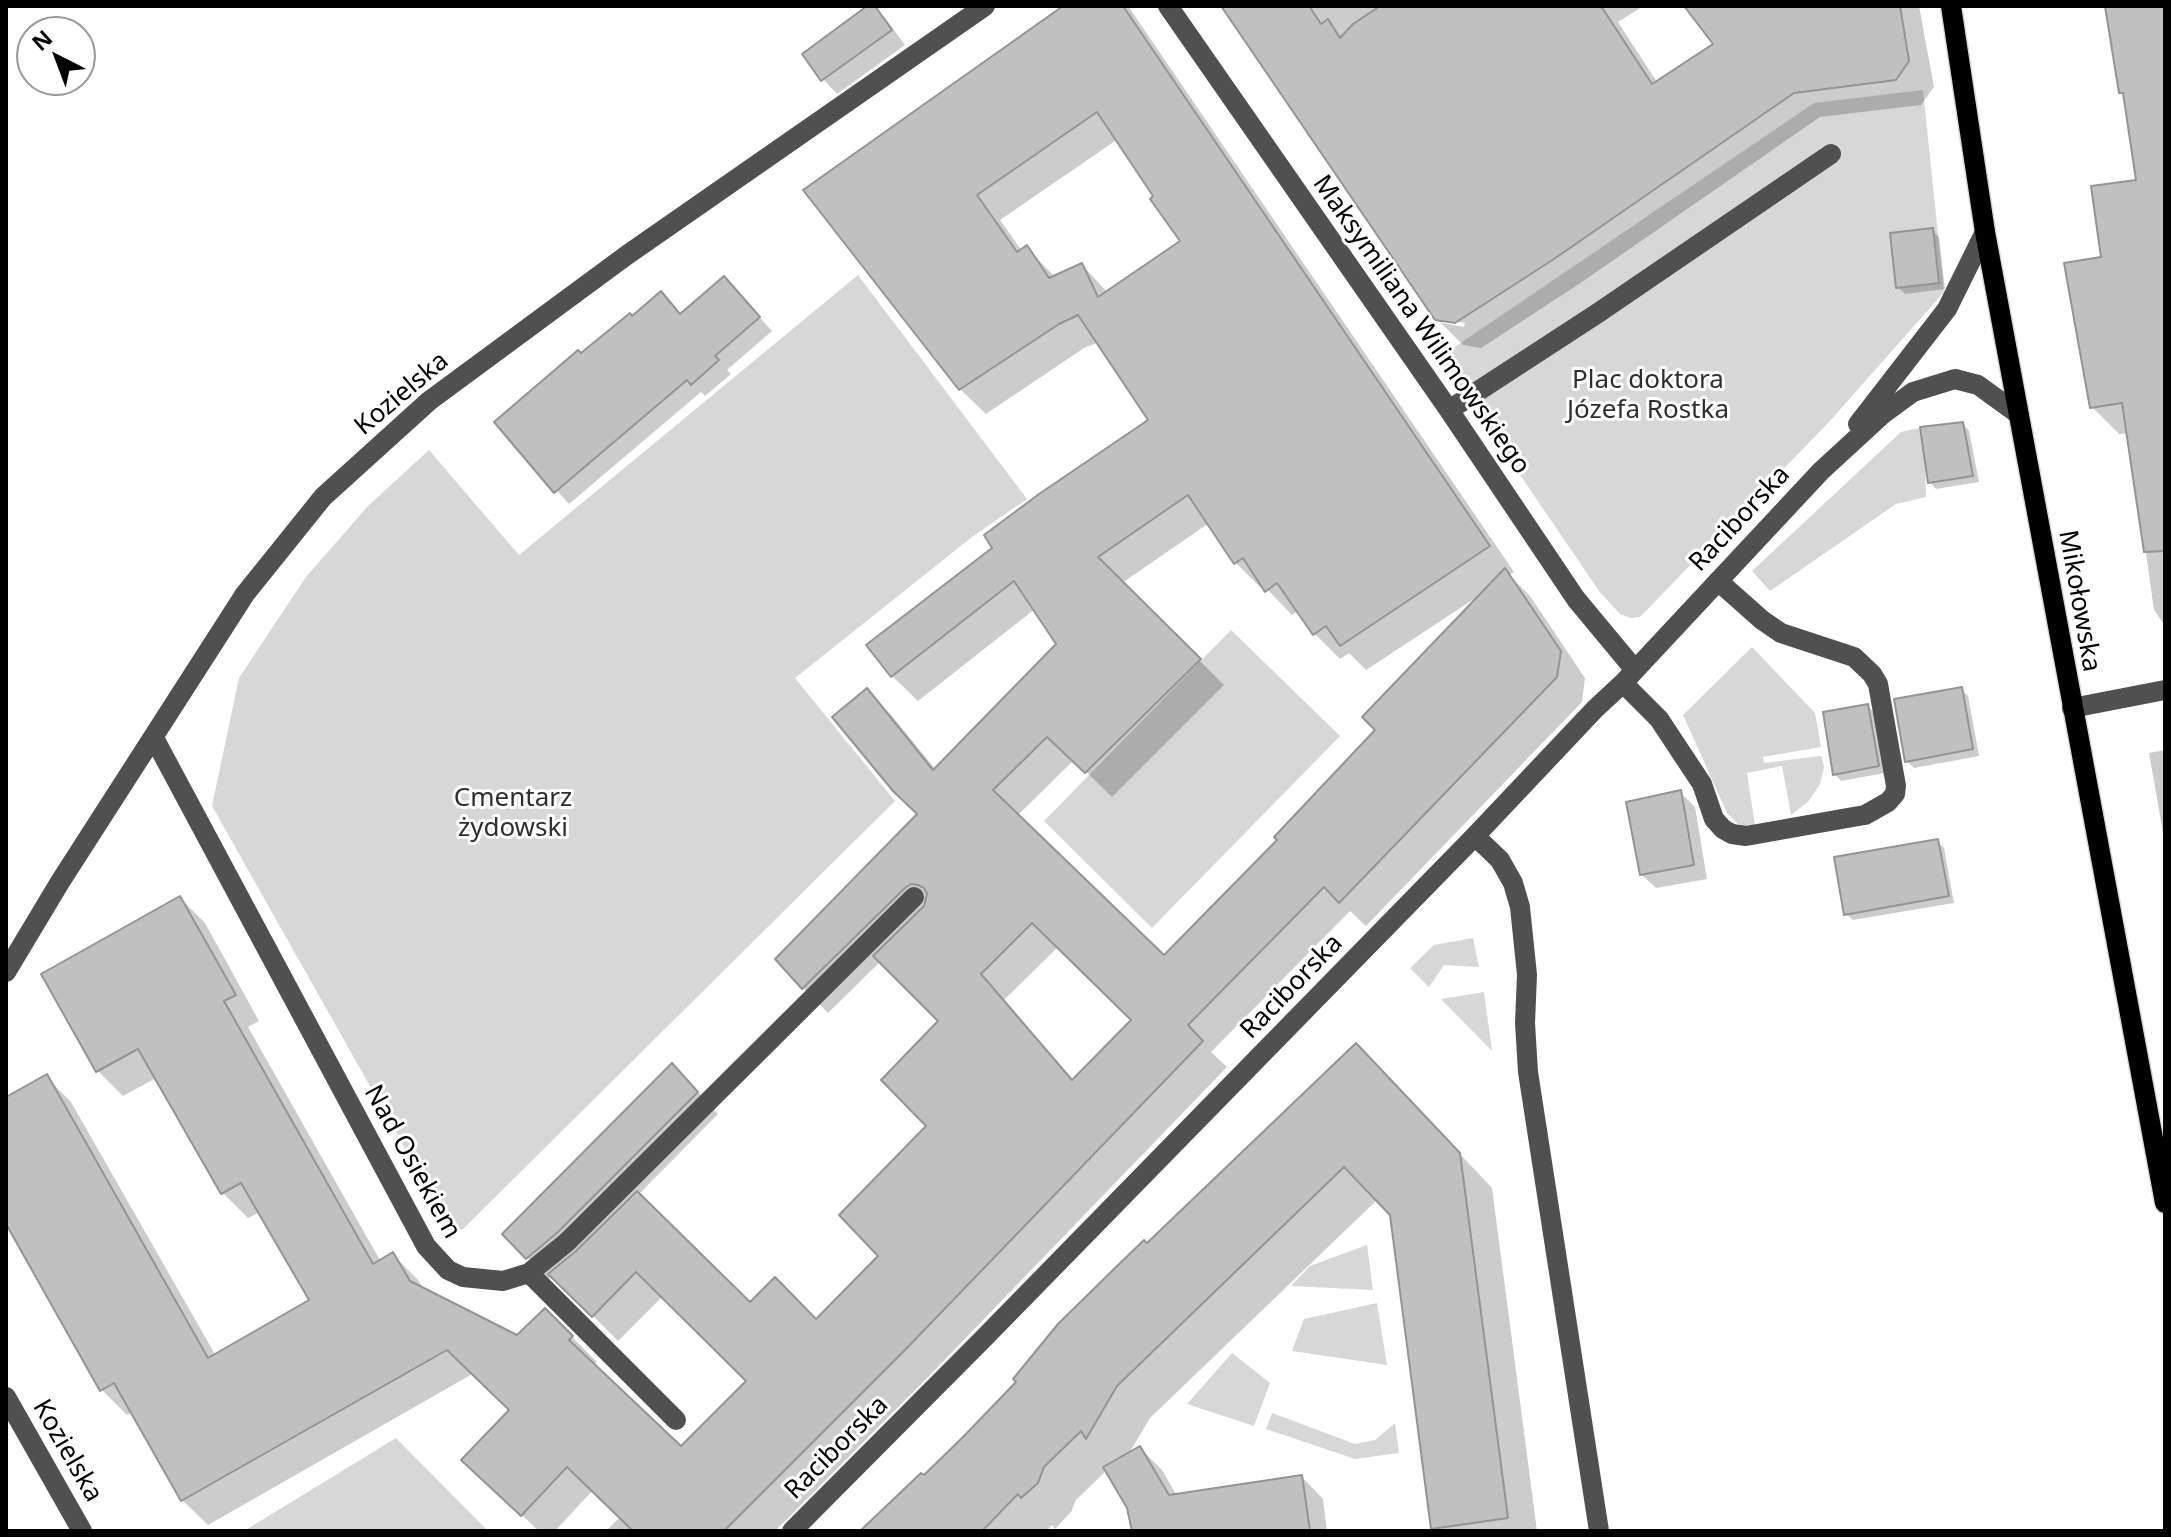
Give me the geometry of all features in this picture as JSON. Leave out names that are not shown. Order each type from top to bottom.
[{"type":"main road","name":"Mikołowska","points":[[1951,6],[1985,232],[2165,1203]]},
{"type":"street","name":"Kozielska","points":[[6,972],[60,882],[245,594],[323,497],[429,401],[640,246],[985,6]]},
{"type":"street","name":"Maksymiliana Wilimowskiego","points":[[1168,6],[1659,719],[1702,784],[1714,819],[1723,829],[1746,836],[1865,815],[1888,802],[1895,794],[1896,786],[1878,684],[1872,674],[1854,657],[1781,633],[1718,581]]},
{"type":"street","points":[[1449,410],[1831,154]]},
{"type":"street","name":"Raciborska","points":[[1821,471],[1947,309],[1985,232]]},
{"type":"street","name":"Raciborska","points":[[792,1531],[1475,836],[1821,471],[1883,414],[1913,392],[1955,379],[1978,385],[2018,414]]},
{"type":"street","points":[[2072,708],[2165,690]]},
{"type":"street","name":"Nad Osiekiem","points":[[154,738],[426,1246],[448,1270],[463,1277],[503,1281],[529,1273],[567,1242],[914,897]]},
{"type":"street","points":[[1475,836],[1500,860],[1513,883],[1520,907],[1527,975],[1525,1023],[1528,1072],[1599,1531]]},
{"type":"street","points":[[529,1273],[676,1420]]},
{"type":"street","name":"Kozielska","points":[[6,1397],[82,1531]]},
{"type":"green space","name":"Plac doktora Józefa Rostka","points":[[1923,90],[1944,292],[1829,422],[1640,617],[1620,614],[1599,591],[1440,357],[1814,103]]},
{"type":"green space","name":"Cmentarz żydowski","points":[[858,275],[1027,499],[972,537],[795,678],[895,801],[462,1230],[446,1221],[212,806],[239,678],[306,577],[368,506],[429,450],[519,555]]},
{"type":"green space","points":[[1924,427],[1926,497],[1896,504],[1770,591],[1752,571],[1901,432]]},
{"type":"green space","points":[[1231,630],[1340,736],[1152,928],[1044,821]]},
{"type":"green space","points":[[1752,647],[1815,713],[1821,747],[1763,757],[1764,763],[1820,756],[1824,767],[1820,784],[1808,802],[1791,815],[1782,766],[1747,773],[1755,825],[1746,827],[1727,813],[1683,715]]},
{"type":"green space","points":[[1473,938],[1479,967],[1444,965],[1429,987],[1410,968],[1434,945]]},
{"type":"green space","points":[[1484,992],[1492,1051],[1441,999]]},
{"type":"green space","points":[[1367,1245],[1373,1290],[1291,1286],[1310,1266]]},
{"type":"green space","points":[[1377,1303],[1387,1365],[1292,1351],[1304,1319]]},
{"type":"green space","points":[[1232,1353],[1270,1383],[1254,1426],[1187,1404]]},
{"type":"green space","points":[[1272,1413],[1355,1444],[1375,1440],[1395,1423],[1399,1453],[1355,1459],[1266,1429]]},
{"type":"green space","points":[[396,1438],[488,1531],[244,1531]]},
{"type":"building","points":[[867,6],[875,6],[892,30],[821,81],[802,54]]},
{"type":"building","points":[[1063,6],[1123,6],[1490,546],[1340,646],[1326,626],[1313,635],[1277,583],[1265,592],[1243,558],[1234,564],[1188,495],[1098,557],[1201,659],[1085,773],[1047,737],[993,790],[1164,955],[1277,840],[1274,837],[1375,730],[1362,717],[1505,568],[1561,651],[1557,677],[1339,903],[1324,887],[1188,1025],[1203,1041],[904,1351],[724,1531],[633,1531],[567,1467],[521,1516],[461,1460],[509,1410],[447,1350],[181,1501],[114,1383],[100,1391],[6,1224],[6,1097],[47,1074],[208,1358],[309,1300],[241,1183],[221,1194],[138,1049],[96,1072],[41,974],[180,896],[236,995],[224,1001],[373,1264],[393,1252],[410,1281],[517,1335],[545,1308],[573,1336],[569,1340],[681,1446],[746,1381],[636,1272],[592,1317],[548,1274],[637,1191],[750,1302],[775,1277],[816,1319],[878,1256],[839,1215],[926,1126],[881,1080],[938,1021],[873,956],[924,906],[927,894],[918,885],[911,884],[905,888],[802,989],[775,959],[917,814],[893,791],[832,717],[867,688],[933,770],[1056,644],[1014,581],[891,677],[866,645],[992,548],[984,535],[1148,420],[1078,315],[1059,324],[959,390],[803,190]],"holes":[[[1097,112],[1153,196],[1150,199],[1180,241],[1098,297],[1082,263],[1049,278],[1027,245],[1017,252],[977,195]],[[1032,923],[1131,1020],[1072,1080],[981,974]]]},
{"type":"building","points":[[1221,6],[1309,6],[1321,24],[1328,19],[1340,38],[1353,24],[1380,6],[1598,6],[1603,9],[1652,84],[1713,44],[1684,6],[1900,6],[1909,61],[1896,80],[1794,93],[1554,259],[1455,323],[1435,320]]},
{"type":"building","points":[[2105,6],[2165,6],[2165,551],[2144,552],[2122,403],[2090,408],[2064,263],[2101,257],[2091,186],[2136,180],[2123,93],[2119,93]]},
{"type":"building","points":[[1933,228],[1939,283],[1896,288],[1890,233]]},
{"type":"building","points":[[724,276],[760,317],[715,356],[719,360],[691,385],[687,380],[554,493],[494,422],[578,350],[581,353],[661,291],[680,314]]},
{"type":"building","points":[[1963,422],[1973,476],[1928,483],[1920,427]]},
{"type":"building","points":[[1962,687],[1973,749],[1905,762],[1894,699]]},
{"type":"building","points":[[1868,704],[1879,766],[1833,775],[1823,712]]},
{"type":"building","points":[[1681,790],[1694,865],[1640,875],[1626,802]]},
{"type":"building","points":[[1938,839],[1949,896],[1844,915],[1834,857]]},
{"type":"building","points":[[1356,1043],[1460,1153],[1508,1518],[1431,1529],[1390,1215],[1344,1167],[1117,1386],[1086,1439],[1081,1431],[1044,1467],[1038,1483],[1021,1498],[1018,1494],[982,1531],[860,1531],[921,1473],[924,1475],[1016,1382],[1013,1379],[1058,1324]]},
{"type":"building","points":[[672,1063],[698,1092],[558,1232],[526,1259],[502,1234]]},
{"type":"building","points":[[1140,1446],[1169,1495],[1302,1475],[1310,1531],[1132,1531],[1127,1508],[1103,1467]]}]
